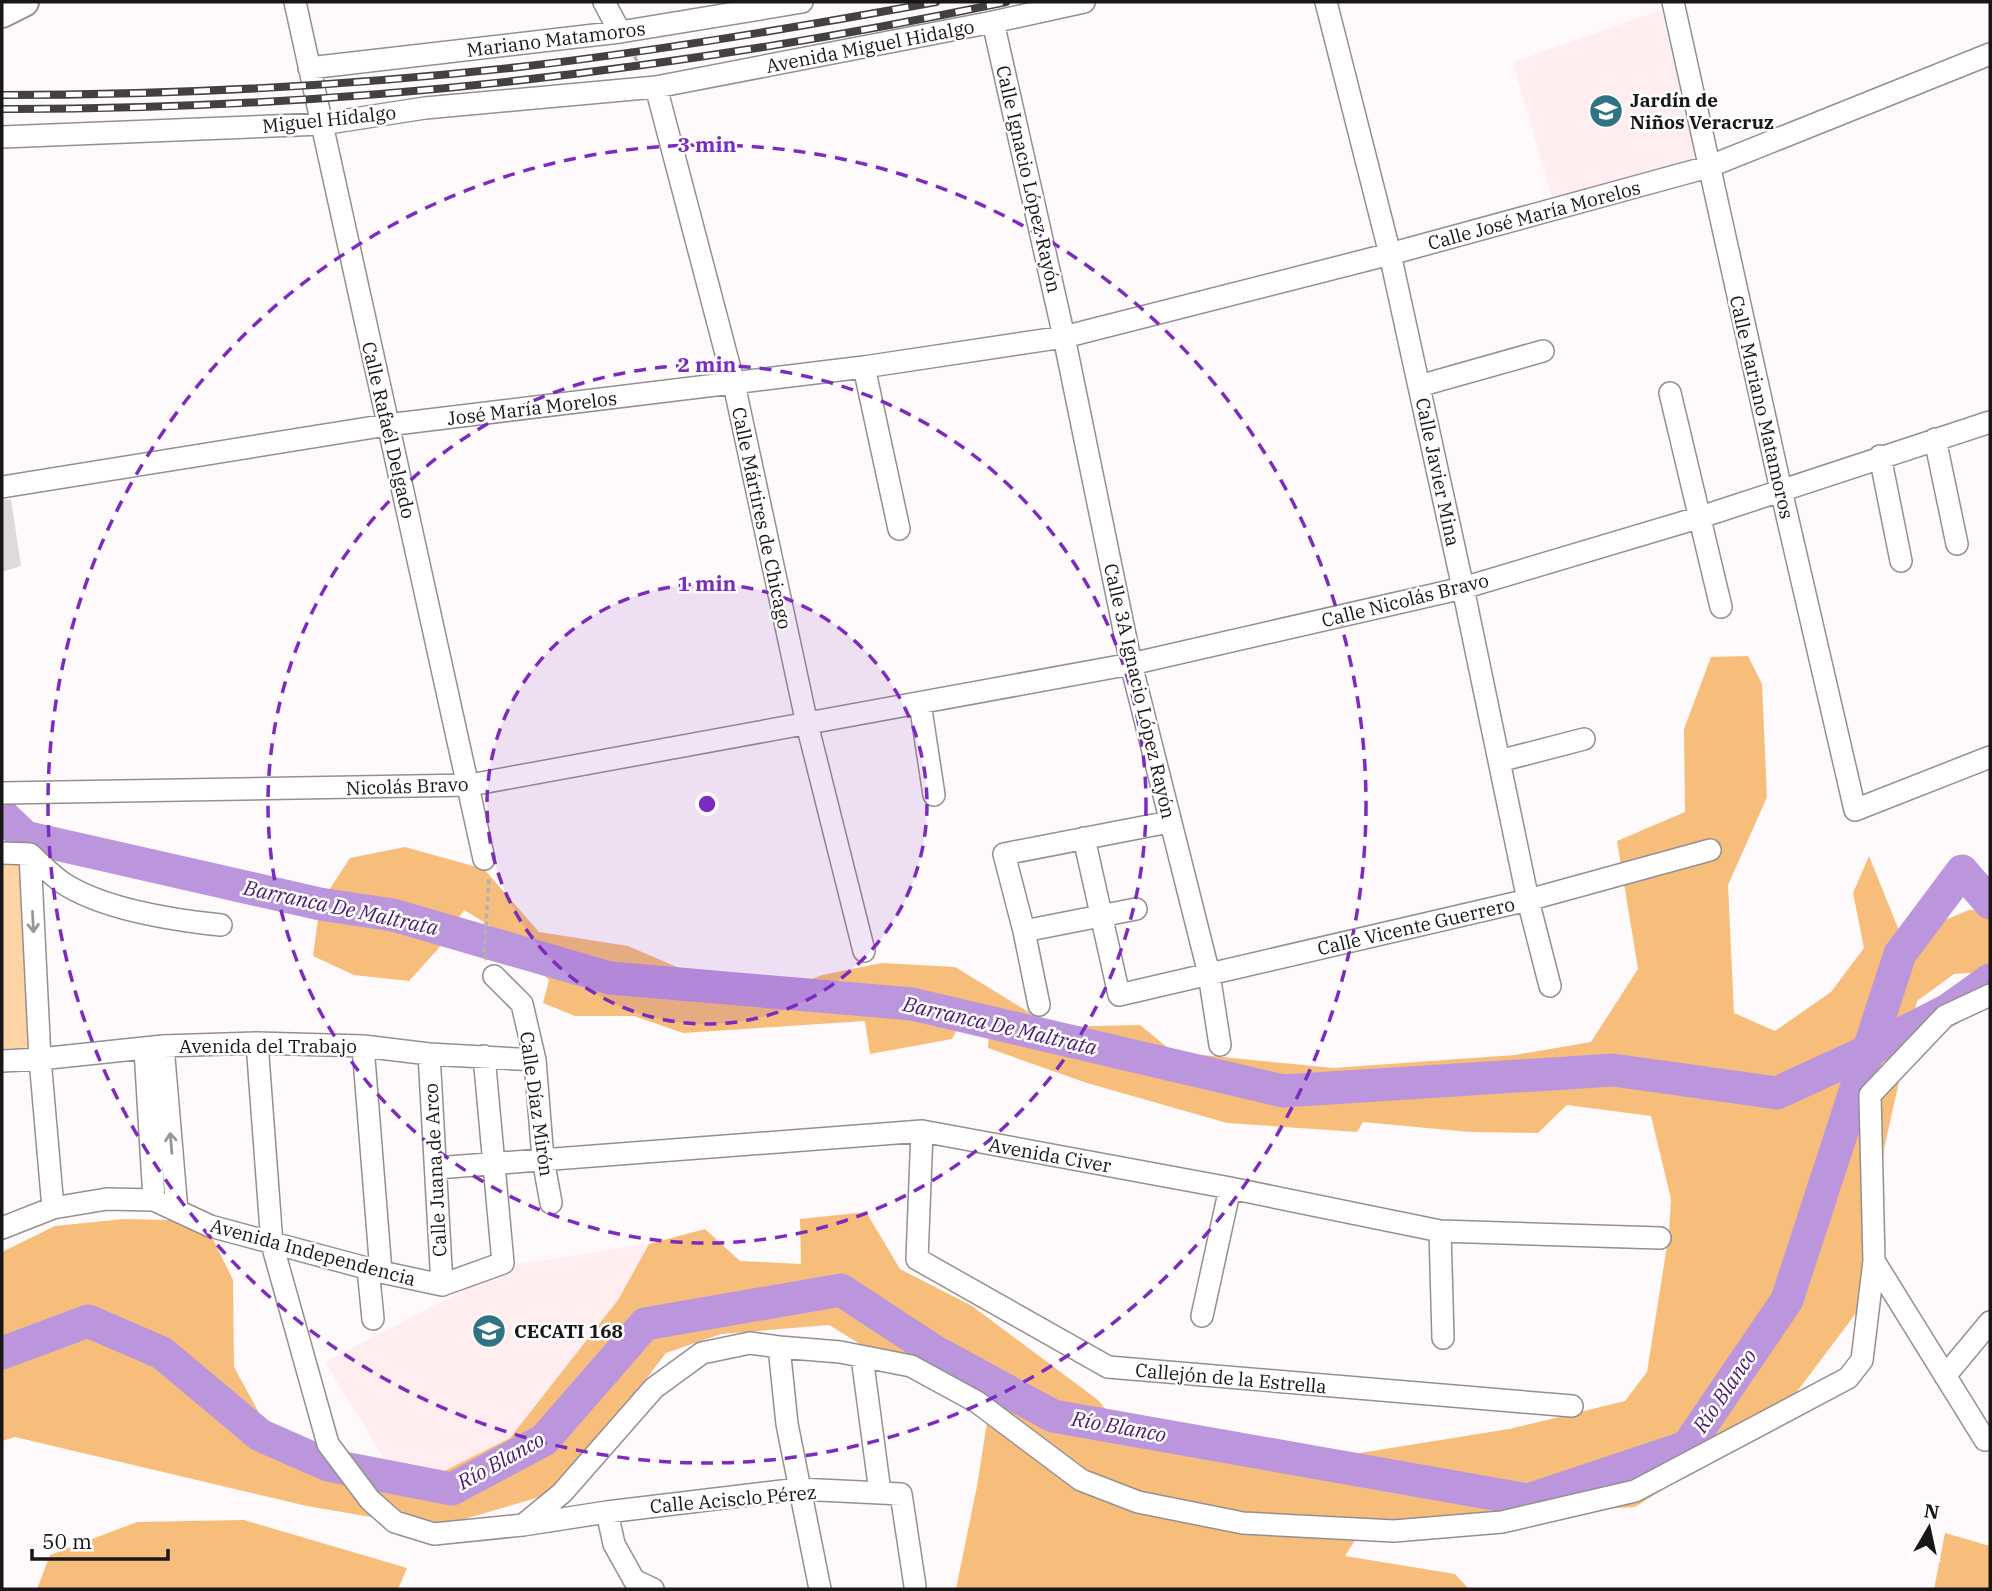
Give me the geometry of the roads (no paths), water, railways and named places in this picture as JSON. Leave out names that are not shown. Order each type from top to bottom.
[{"type":"main road","points":[[2,13],[24,2]]},
{"type":"street","name":"Calle Rafaél Delgado","points":[[295,2],[387,425],[470,785],[484,859]]},
{"type":"street","points":[[604,2],[620,32]]},
{"type":"street","name":"Mariano Matamoros","points":[[309,68],[620,32],[802,2]]},
{"type":"street","name":"Avenida Miguel Hidalgo","points":[[656,87],[1084,2]]},
{"type":"street","name":"Calle Javier Mina","points":[[1325,2],[1390,254],[1528,900],[1550,986]]},
{"type":"street","name":"Calle Mariano Matamoros","points":[[1674,2],[1781,490],[1855,810],[1990,757]]},
{"type":"street","name":"Calle Ignacio López Rayón","points":[[993,22],[1064,337]]},
{"type":"street","name":"Calle José María Morelos","points":[[1064,337],[1390,254],[1709,167],[1990,54]]},
{"type":"street","name":"Miguel Hidalgo","points":[[2,137],[322,124],[425,108],[656,87]]},
{"type":"street","name":"Calle Mártires de Chicago","points":[[656,87],[734,384],[807,724],[864,951]]},
{"type":"street","name":"José María Morelos","points":[[2,487],[387,425],[734,384],[1064,337]]},
{"type":"street","name":"Calle 3A Ignacio López Rayón","points":[[1064,337],[1130,664],[1209,974],[1220,1045]]},
{"type":"street","points":[[1419,386],[1543,351]]},
{"type":"street","points":[[864,367],[899,529]]},
{"type":"street","points":[[1670,393],[1721,607]]},
{"type":"street","name":"Calle Nicolás Bravo","points":[[807,724],[1130,664],[1463,588],[1701,517],[1990,422]]},
{"type":"street","points":[[1935,439],[1957,544]]},
{"type":"street","points":[[1880,456],[1901,561]]},
{"type":"street","points":[[920,703],[934,795]]},
{"type":"street","name":"Nicolás Bravo","points":[[2,793],[470,785],[807,724]]},
{"type":"street","points":[[1499,761],[1584,739]]},
{"type":"street","points":[[1039,1004],[1004,854],[1170,822]]},
{"type":"street","points":[[1084,838],[1102,916]]},
{"type":"street","name":"Calle Vicente Guerrero","points":[[1102,916],[1119,995],[1528,900],[1710,850]]},
{"type":"street","points":[[2,853],[30,854],[62,883],[105,902],[170,920],[221,925]]},
{"type":"street","points":[[30,854],[40,1059],[52,1208]]},
{"type":"street","points":[[1024,931],[1136,909]]},
{"type":"street","name":"Calle Díaz Mirón","points":[[494,976],[522,1004],[535,1060],[543,1158],[551,1203]]},
{"type":"street","points":[[523,1525],[562,1493],[654,1388],[702,1353],[750,1343],[840,1352],[911,1366],[977,1402],[1081,1480],[1138,1502],[1243,1523],[1394,1531],[1502,1522],[1635,1491],[1848,1378],[1862,1360],[1874,1261],[1870,1095],[1945,1016],[1990,995]]},
{"type":"street","name":"Avenida del Trabajo","points":[[2,1061],[154,1047],[257,1043],[363,1046],[429,1054],[535,1060]]},
{"type":"street","name":"Calle Acisclo Pérez","points":[[257,1043],[272,1244],[328,1444],[370,1500],[395,1522],[434,1534],[799,1489],[891,1493]]},
{"type":"street","points":[[363,1046],[374,1270],[373,1319]]},
{"type":"street","points":[[154,1047],[154,1200]]},
{"type":"street","points":[[154,1047],[177,1211]]},
{"type":"street","name":"Calle Juana de Arco","points":[[429,1054],[442,1285]]},
{"type":"street","points":[[484,1056],[494,1163]]},
{"type":"street","name":"Avenida Civer","points":[[436,1168],[922,1131],[1230,1188],[1440,1231],[1660,1238]]},
{"type":"street","name":"Callejón de la Estrella","points":[[922,1131],[917,1259],[1108,1367],[1573,1406]]},
{"type":"street","name":"Avenida Independencia","points":[[2,1228],[52,1208],[107,1199],[154,1200],[210,1226],[374,1270],[442,1285],[503,1263],[494,1163]]},
{"type":"street","points":[[1202,1315],[1230,1188]]},
{"type":"street","points":[[1440,1231],[1443,1338]]},
{"type":"street","points":[[1874,1261],[1985,1440]]},
{"type":"street","points":[[1945,1376],[1990,1322]]},
{"type":"street","points":[[779,1348],[787,1424],[820,1589]]},
{"type":"street","points":[[862,1357],[891,1493],[915,1587]]},
{"type":"street","points":[[607,1512],[614,1544],[635,1586]]},
{"type":"waterway","name":"Barranca De Maltrata","points":[[2,815],[25,837],[320,904],[393,915],[610,978],[912,1004],[1283,1091],[1613,1070],[1777,1093],[1948,1010],[1990,980]]},
{"type":"waterway","name":"Río Blanco","points":[[2,1353],[88,1321],[162,1353],[260,1435],[328,1465],[452,1489],[544,1440],[645,1324],[841,1290],[934,1351],[1053,1416],[1528,1500],[1687,1447],[1787,1300],[1900,954],[1962,871],[1990,903]]},
{"type":"railway","points":[[2,95],[260,88],[454,74],[676,46],[936,2]]},
{"type":"railway","points":[[2,109],[128,108],[255,102],[507,82],[757,48],[1006,2]]},
{"type":"place","name":"Jardín de Niños Veracruz","points":[[1606,111]]},
{"type":"place","name":"CECATI 168","points":[[489,1331]]}]
